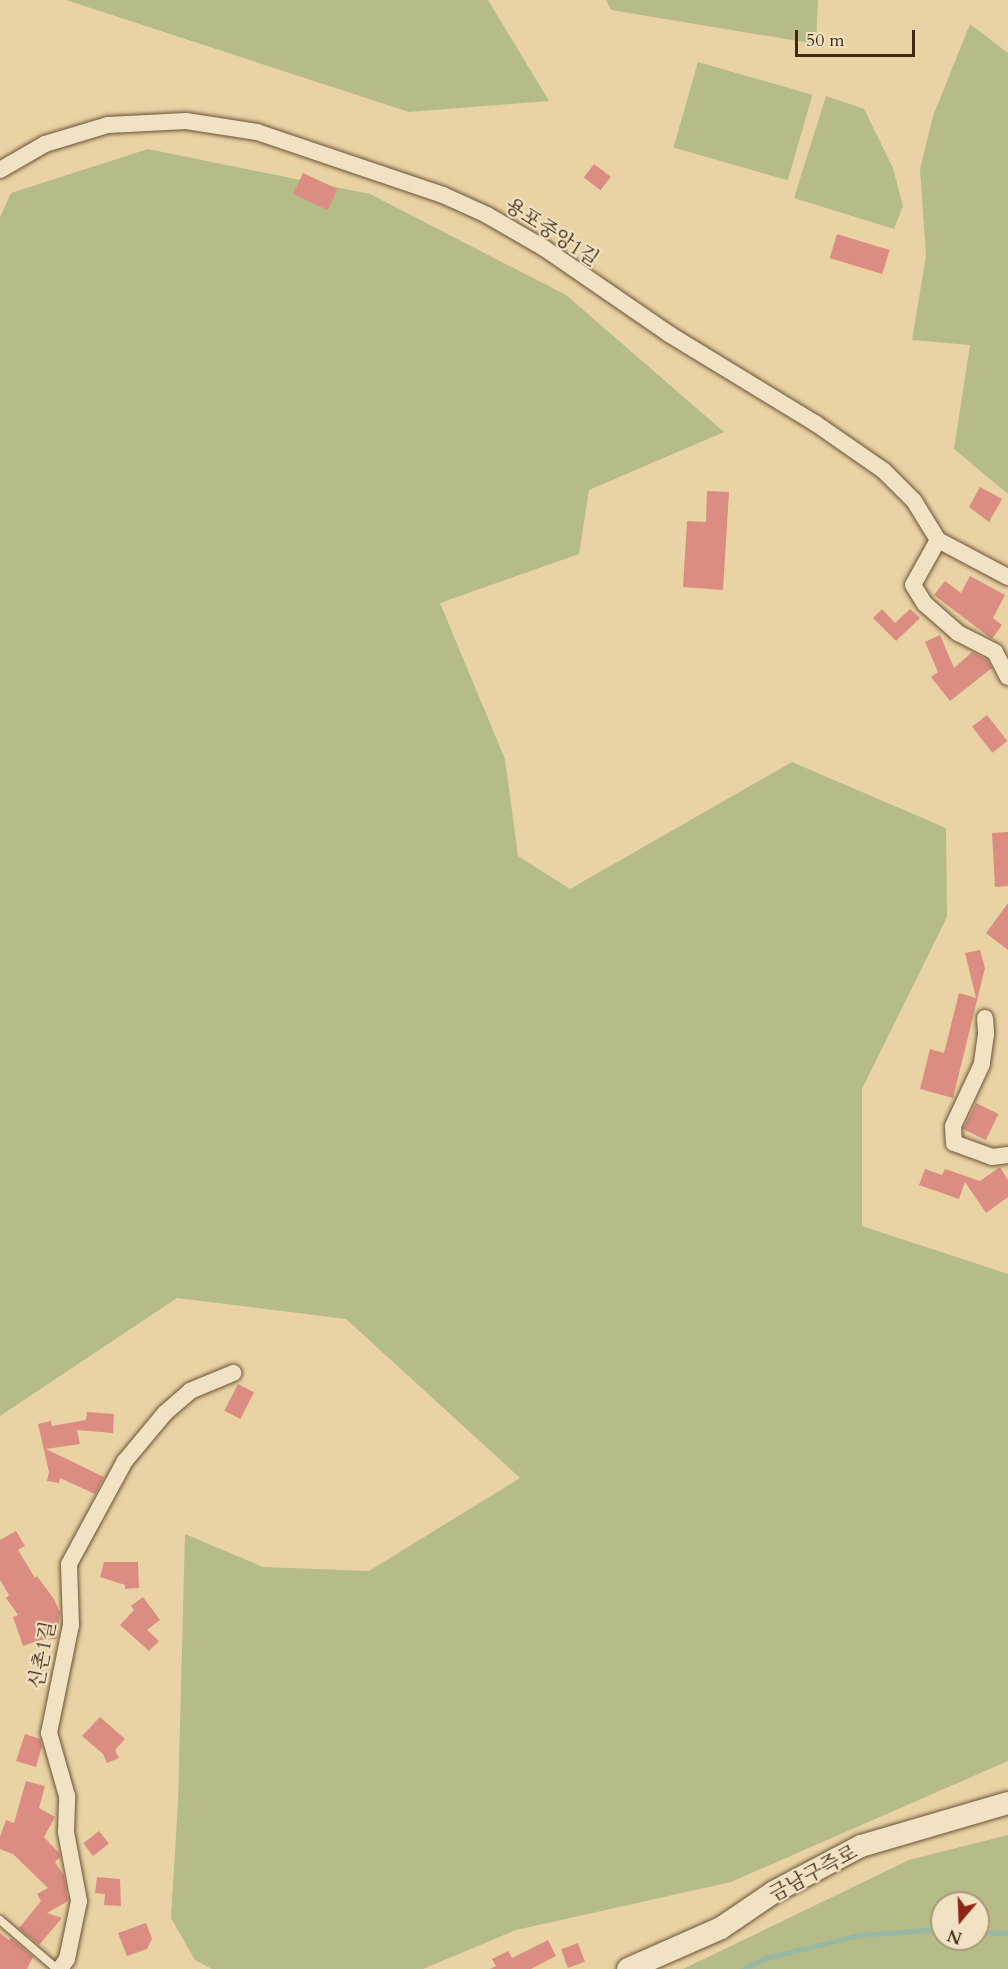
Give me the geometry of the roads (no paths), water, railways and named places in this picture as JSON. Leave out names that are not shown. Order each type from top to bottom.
[{"type":"main road","name":"금남구즉로","points":[[628,1969],[721,1928],[774,1892],[861,1846],[1008,1803]]},
{"type":"street","name":"용포중앙1길","points":[[0,170],[45,144],[108,125],[186,121],[257,132],[443,195],[487,215],[544,248],[669,334],[824,429],[884,471],[914,501],[938,540]]},
{"type":"street","points":[[1008,577],[938,540],[913,585],[925,604],[958,633],[995,652],[1008,677]]},
{"type":"street","points":[[985,1018],[986,1034],[982,1064],[953,1126],[954,1143],[992,1158],[1008,1155]]},
{"type":"street","name":"신촌1길","points":[[63,1968],[79,1901],[66,1832],[67,1796],[49,1733],[71,1625],[69,1564],[125,1461],[165,1413],[190,1391],[233,1373]]},
{"type":"lane","points":[[0,1920],[63,1968]]},
{"type":"waterway","points":[[743,1969],[766,1958],[859,1935],[930,1930]]},
{"type":"waterway","points":[[990,1932],[1008,1933]]}]
